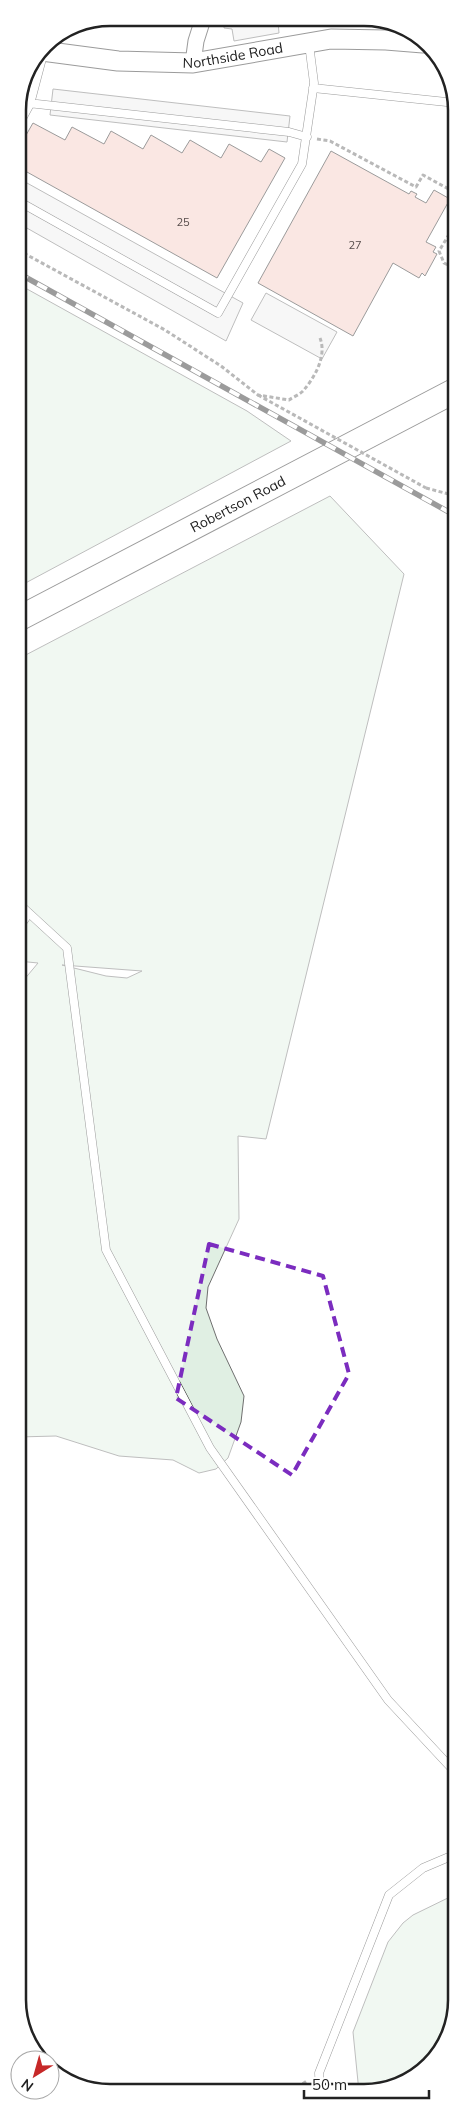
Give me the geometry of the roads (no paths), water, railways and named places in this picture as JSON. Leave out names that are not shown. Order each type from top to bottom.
[{"type":"main road","name":"Robertson Road","points":[[26,615],[448,394]]},
{"type":"street","points":[[193,63],[201,26]]},
{"type":"street","name":"Northside Road","points":[[51,52],[118,60],[193,63],[331,39],[412,42]]},
{"type":"lane","points":[[26,205],[218,313],[302,164],[313,88],[309,43]]},
{"type":"lane","points":[[26,111],[30,104],[39,66]]},
{"type":"lane","points":[[313,88],[447,101]]},
{"type":"lane","points":[[26,103],[289,132],[307,137]]},
{"type":"lane","points":[[26,910],[67,948],[106,1250],[210,1448],[388,1700],[448,1765]]},
{"type":"lane","points":[[26,917],[29,913]]},
{"type":"lane","points":[[320,2084],[319,2073],[389,1895],[423,1868],[448,1857]]},
{"type":"railway","points":[[26,277],[448,512]]}]
